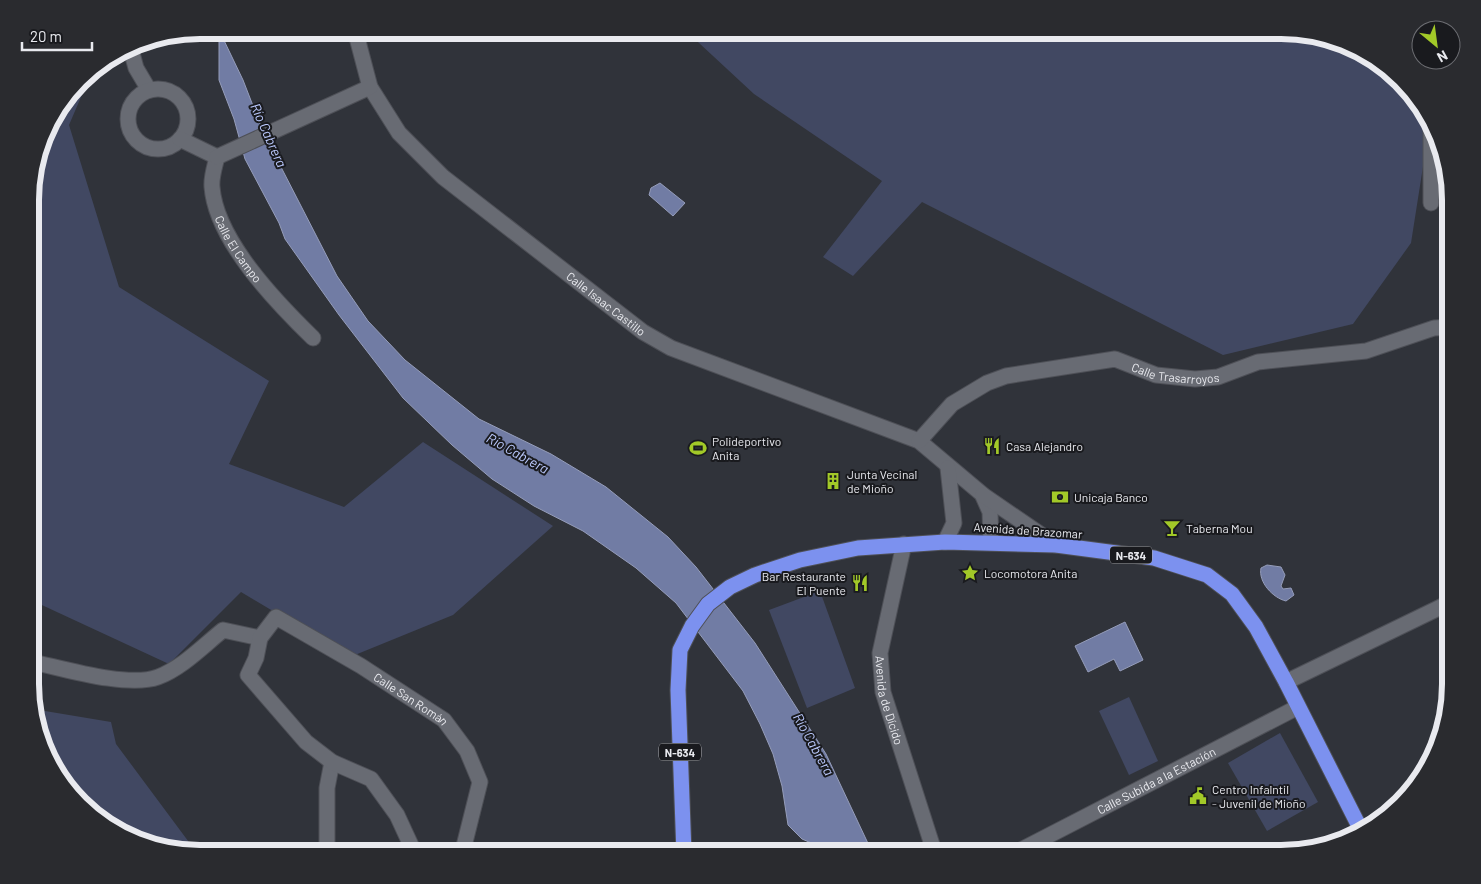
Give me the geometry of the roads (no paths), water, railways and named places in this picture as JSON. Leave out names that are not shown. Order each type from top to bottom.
[{"type":"highway","name":"Avenida de Brazomar","points":[[684,845],[678,690],[680,650],[692,626],[708,604],[730,587],[754,575],[800,560],[858,548],[945,542],[1056,545],[1154,558],[1208,575],[1232,594],[1256,627],[1359,825]]},
{"type":"street","name":"Calle Isaac Castillo","points":[[357,39],[370,87],[399,133],[443,177],[643,332],[671,348],[705,362],[919,441],[948,468]]},
{"type":"street","points":[[132,54],[136,68],[149,90]]},
{"type":"street","points":[[180,139],[202,151],[220,155],[370,87]]},
{"type":"street","points":[[159,89],[178,97],[185,105],[188,115],[187,126],[180,139],[168,148],[157,150],[147,148],[132,136],[129,128],[129,109],[134,101],[149,90],[159,89]]},
{"type":"street","points":[[1431,141],[1431,203]]},
{"type":"street","name":"Calle El Campo","points":[[220,155],[211,185],[215,208],[230,242],[282,308],[313,338]]},
{"type":"street","name":"Calle Trasarroyos","points":[[919,441],[952,404],[987,383],[1006,376],[1115,359],[1156,375],[1195,380],[1218,377],[1258,362],[1366,352],[1434,328],[1442,328]]},
{"type":"street","points":[[948,468],[1056,545]]},
{"type":"street","points":[[945,542],[954,523],[948,468]]},
{"type":"street","points":[[982,494],[990,512],[991,542]]},
{"type":"street","name":"Avenida de Dícido","points":[[904,544],[880,653],[883,692],[932,845]]},
{"type":"street","points":[[1286,682],[1442,606]]},
{"type":"street","name":"Calle San Román","points":[[411,845],[397,815],[371,778],[332,762],[306,742],[248,675],[256,658],[260,638],[276,617],[361,666],[444,720],[467,751],[480,782],[464,845]]},
{"type":"street","points":[[39,663],[134,682],[157,677],[175,668],[222,630],[260,638]]},
{"type":"street","name":"Calle Subida a la Estación","points":[[1030,845],[1298,706]]},
{"type":"street","points":[[326,845],[327,788],[332,762]]},
{"type":"water","name":"Río Cabrera","points":[[219,39],[223,39],[243,80],[269,147],[337,276],[368,321],[405,360],[479,419],[551,454],[606,487],[668,537],[696,567],[755,643],[826,754],[869,845],[816,845],[802,839],[788,825],[782,786],[773,754],[743,691],[676,603],[636,568],[583,531],[534,506],[492,479],[452,445],[403,398],[339,315],[285,239],[279,223],[245,159],[234,119],[219,80]]},
{"type":"water","points":[[660,183],[685,203],[673,216],[649,195],[651,188]]},
{"type":"water","points":[[1267,565],[1281,567],[1285,575],[1281,586],[1283,589],[1291,588],[1294,595],[1286,601],[1276,597],[1264,584],[1261,568]]},
{"type":"water","points":[[1125,622],[1143,660],[1120,671],[1114,659],[1088,672],[1075,646]]},
{"type":"place","name":"Casa Alejandro","points":[[992,446]]},
{"type":"place","name":"Polideportivo Anita","points":[[698,448]]},
{"type":"place","name":"Junta Vecinal de Mioño","points":[[833,481]]},
{"type":"place","name":"Unicaja Banco","points":[[1060,497]]},
{"type":"place","name":"Taberna Mou","points":[[1172,528]]},
{"type":"place","name":"Locomotora Anita","points":[[970,573]]},
{"type":"place","name":"Bar Restaurante El Puente","points":[[860,583]]},
{"type":"place","name":"Centro Infalntil - Juvenil de Mioño","points":[[1198,796]]}]
